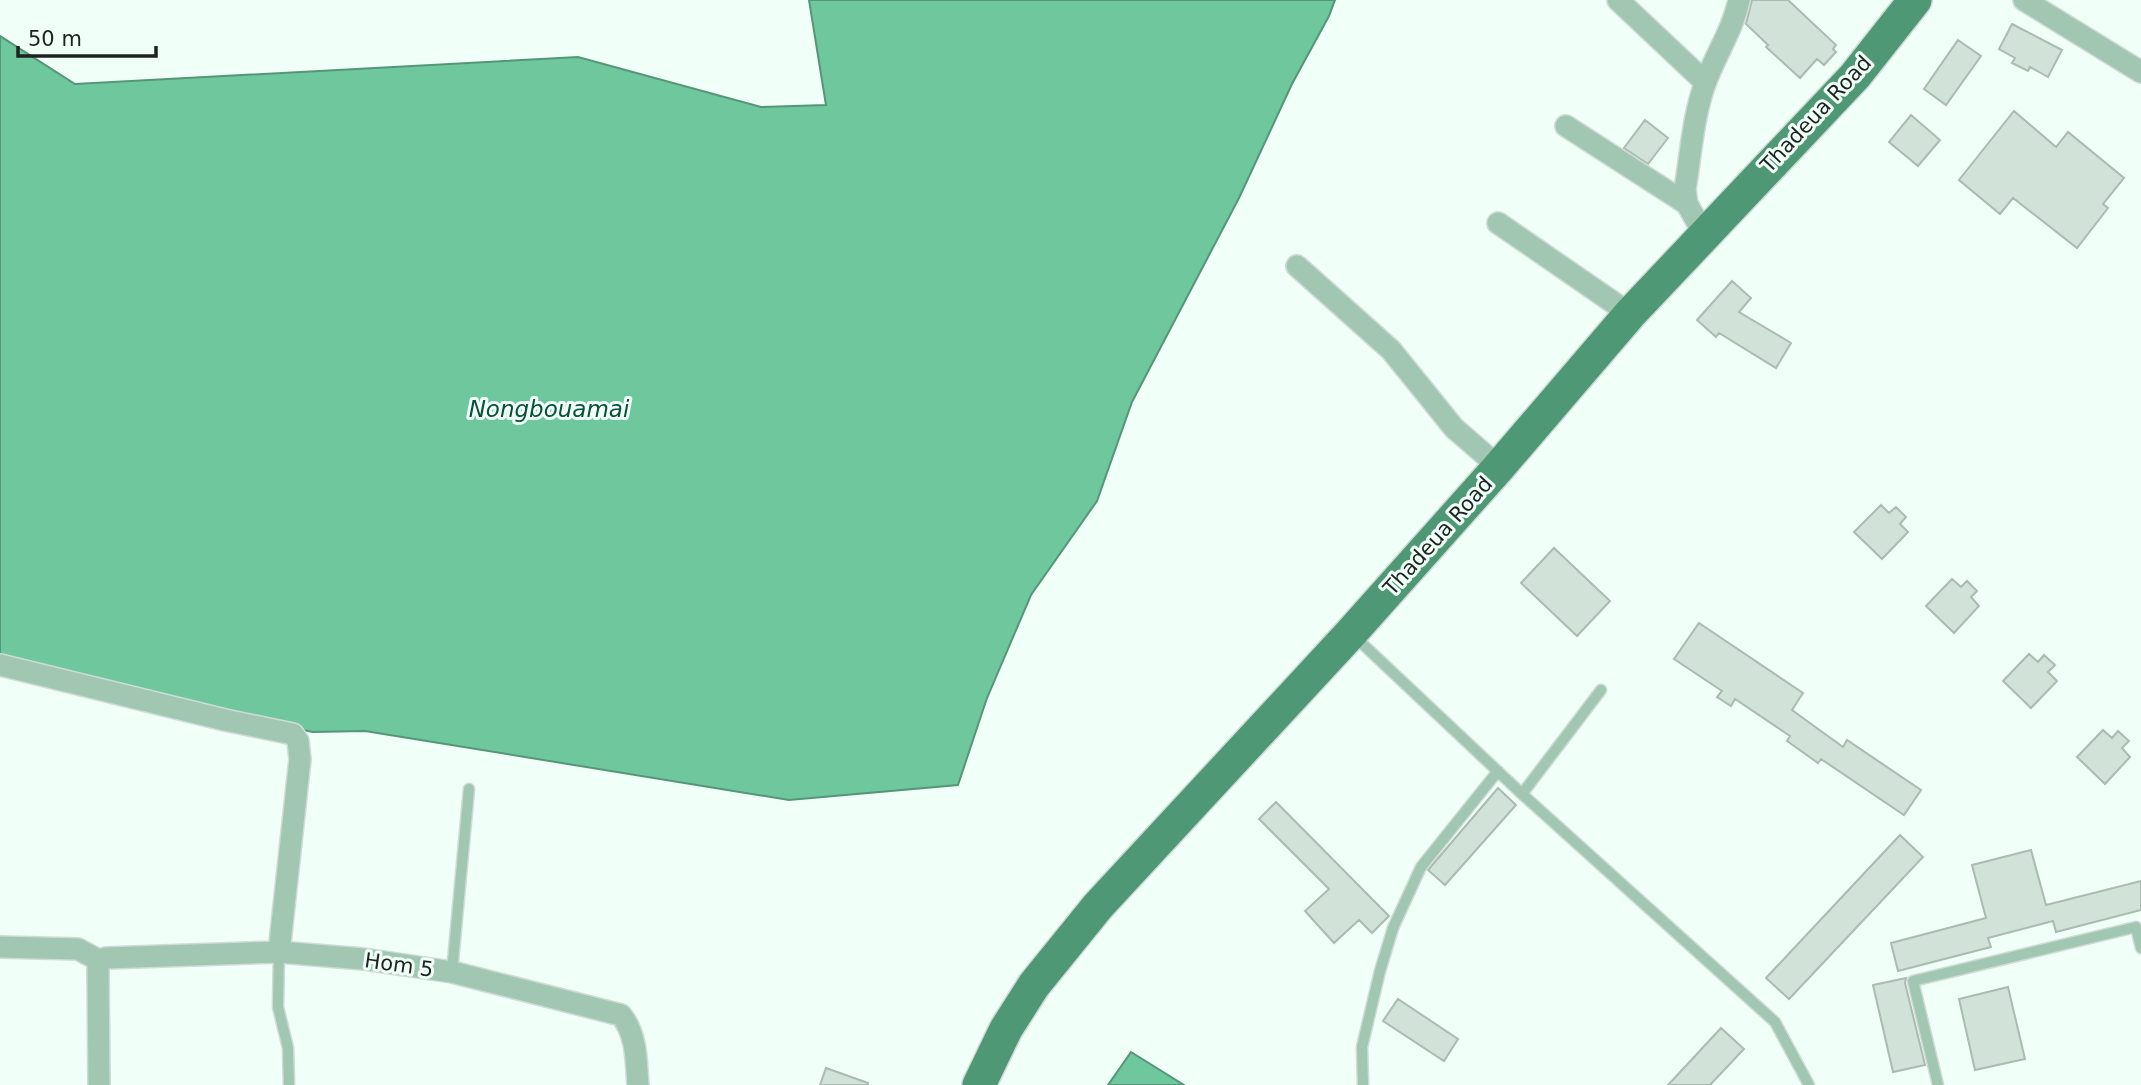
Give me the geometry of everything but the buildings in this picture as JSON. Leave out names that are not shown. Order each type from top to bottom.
[{"type":"main road","name":"Thadeua Road","points":[[979,1085],[1006,1029],[1034,985],[1107,896],[1351,633],[1499,467],[1630,314],[1855,76],[1915,0]]},
{"type":"street","points":[[1618,0],[1706,82]]},
{"type":"street","points":[[1704,234],[1687,204],[1685,189],[1699,103],[1733,23],[1739,0]]},
{"type":"street","points":[[2024,0],[2141,72]]},
{"type":"street","points":[[1566,126],[1687,204]]},
{"type":"street","points":[[1498,223],[1630,314]]},
{"type":"street","points":[[1297,266],[1391,350],[1454,428],[1499,467]]},
{"type":"street","points":[[0,665],[293,734],[298,741],[300,759],[279,952]]},
{"type":"street","points":[[0,947],[78,949],[100,961],[99,1085]]},
{"type":"street","name":"Hom 5","points":[[100,961],[106,958],[279,952],[363,959],[452,972],[621,1015],[629,1025],[633,1038],[638,1085]]},
{"type":"lane","points":[[1351,633],[1498,771],[1775,1022],[1809,1085]]},
{"type":"lane","points":[[1522,793],[1601,690]]},
{"type":"lane","points":[[1363,1085],[1362,1047],[1393,928],[1421,867],[1498,771]]},
{"type":"lane","points":[[452,972],[469,789]]},
{"type":"lane","points":[[1938,1085],[1913,981],[2136,927],[2141,948]]},
{"type":"lane","points":[[279,952],[278,1007],[288,1048],[289,1085]]},
{"type":"water","name":"Nongbouamai","points":[[809,0],[1335,0],[1239,198],[1132,402],[1097,501],[1031,595],[987,698],[958,785],[789,800],[365,731],[313,732],[266,723],[0,656],[0,36],[75,84],[578,57],[761,107],[826,105]]},
{"type":"water","points":[[1131,1052],[1184,1085],[1108,1085]]}]
